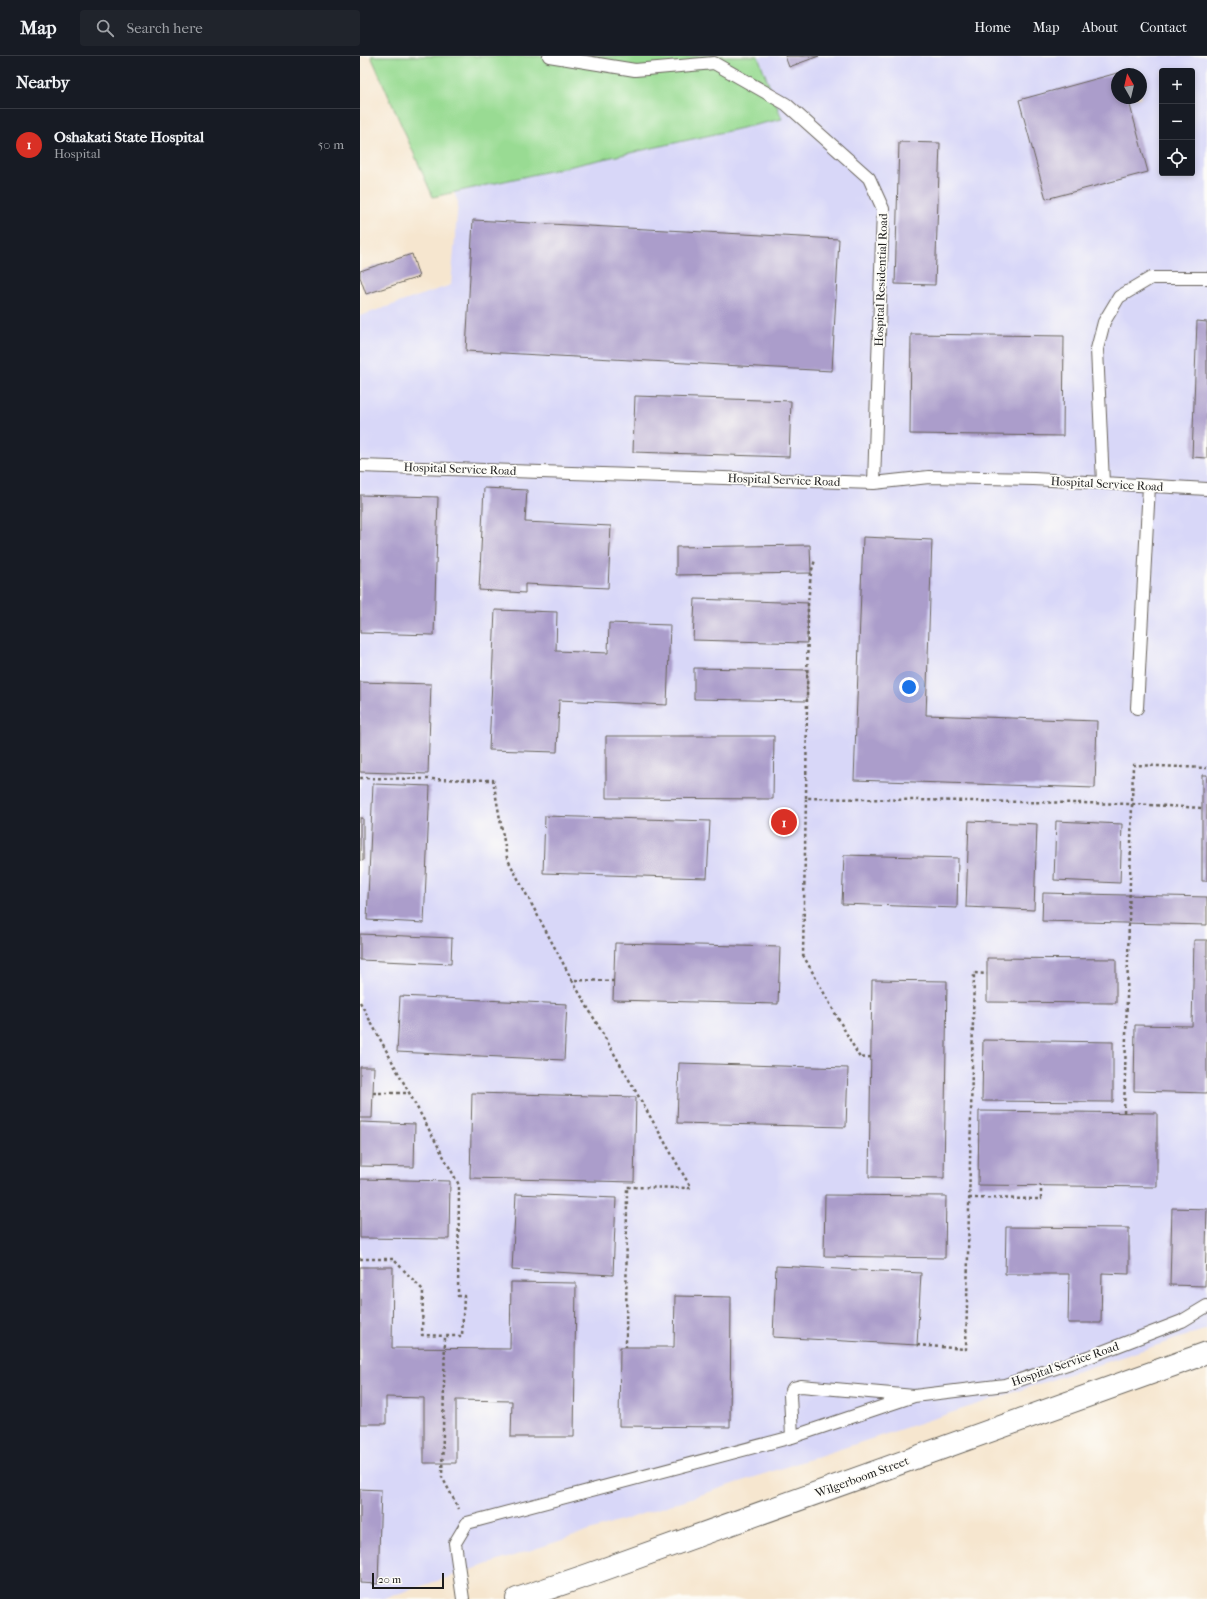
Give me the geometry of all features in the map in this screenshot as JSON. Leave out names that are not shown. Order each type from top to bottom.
[{"type":"street","name":"Wilgerboom Street","points":[[517,1599],[603,1570],[1207,1353]]},
{"type":"lane","name":"Hospital Residential Road","points":[[549,56],[635,70],[714,63],[786,104],[869,178],[883,209],[874,483]]},
{"type":"lane","points":[[1103,483],[1097,349],[1104,322],[1119,297],[1151,278],[1207,278]]},
{"type":"lane","name":"Hospital Service Road","points":[[360,466],[874,483],[929,477],[1103,483],[1207,489]]},
{"type":"lane","points":[[1137,708],[1149,486]]},
{"type":"lane","name":"Hospital Service Road","points":[[914,1396],[801,1386],[793,1388],[790,1396],[792,1436],[914,1396],[1005,1385],[1094,1355],[1182,1321],[1207,1306]]},
{"type":"lane","points":[[462,1599],[455,1543],[467,1523],[792,1436]]},
{"type":"path","points":[[814,560],[808,603],[803,955],[860,1058],[871,1057]]},
{"type":"path","points":[[1124,1113],[1133,765],[1207,768]]},
{"type":"path","points":[[360,778],[493,780],[507,858],[572,980],[691,1188],[626,1187],[626,1347]]},
{"type":"path","points":[[806,798],[1132,804],[1202,808]]},
{"type":"path","points":[[917,1345],[966,1349],[974,973],[987,974]]},
{"type":"path","points":[[572,980],[614,981]]},
{"type":"path","points":[[360,1002],[459,1185],[458,1296],[464,1296],[462,1336],[422,1335],[423,1290],[393,1259],[360,1259]]},
{"type":"path","points":[[373,1093],[410,1093]]},
{"type":"path","points":[[969,1198],[1041,1199],[1041,1186]]},
{"type":"path","points":[[445,1336],[442,1477],[467,1523]]},
{"type":"shaded area","points":[[396,56],[1207,56],[1207,1329],[382,1599],[360,1599],[360,316],[451,285],[458,202]]},
{"type":"green space","points":[[371,56],[758,56],[782,119],[433,197]]},
{"type":"building","points":[[785,56],[819,56],[789,67]]},
{"type":"building","points":[[1111,75],[1111,104],[1130,104],[1148,172],[1046,199],[1019,100]]},
{"type":"building","points":[[899,142],[940,143],[935,285],[895,284]]},
{"type":"building","points":[[473,220],[839,239],[832,371],[466,351]]},
{"type":"building","points":[[412,254],[419,277],[366,294],[360,277],[360,271]]},
{"type":"building","points":[[1197,321],[1207,322],[1207,458],[1192,457]]},
{"type":"building","points":[[911,334],[1064,336],[1063,436],[910,434]]},
{"type":"building","points":[[635,396],[791,401],[789,457],[633,452]]},
{"type":"building","points":[[484,488],[527,490],[525,522],[611,526],[608,588],[525,584],[525,593],[479,590]]},
{"type":"building","points":[[360,495],[438,497],[434,635],[360,633]]},
{"type":"building","points":[[863,537],[932,540],[926,715],[1097,721],[1095,788],[854,780]]},
{"type":"building","points":[[810,545],[811,573],[676,575],[676,547]]},
{"type":"building","points":[[695,599],[808,603],[807,643],[693,640]]},
{"type":"building","points":[[495,610],[557,612],[556,651],[608,653],[609,623],[670,625],[667,705],[559,700],[557,752],[489,750]]},
{"type":"building","points":[[694,668],[807,670],[807,701],[694,699]]},
{"type":"building","points":[[360,682],[431,684],[428,774],[360,772]]},
{"type":"building","points":[[606,736],[774,736],[773,799],[606,798]]},
{"type":"building","points":[[1202,775],[1207,775],[1207,881],[1202,881]]},
{"type":"building","points":[[373,784],[430,786],[424,923],[367,920]]},
{"type":"building","points":[[545,816],[710,821],[707,878],[543,873]]},
{"type":"building","points":[[360,818],[363,818],[363,861],[360,860]]},
{"type":"building","points":[[969,821],[1037,824],[1034,910],[966,907]]},
{"type":"building","points":[[1056,821],[1122,824],[1120,883],[1054,880]]},
{"type":"building","points":[[844,855],[958,858],[957,908],[842,904]]},
{"type":"building","points":[[1043,893],[1207,897],[1207,925],[1042,921]]},
{"type":"building","points":[[360,934],[452,938],[451,964],[360,960]]},
{"type":"building","points":[[1194,940],[1207,940],[1207,1093],[1134,1091],[1135,1025],[1192,1026]]},
{"type":"building","points":[[615,943],[780,947],[778,1004],[613,1000]]},
{"type":"building","points":[[987,958],[1116,959],[1116,1003],[987,1002]]},
{"type":"building","points":[[872,980],[947,981],[944,1178],[869,1177]]},
{"type":"building","points":[[400,996],[567,1004],[564,1060],[397,1052]]},
{"type":"building","points":[[983,1040],[1113,1042],[1113,1102],[982,1101]]},
{"type":"building","points":[[679,1063],[848,1068],[846,1127],[677,1123]]},
{"type":"building","points":[[360,1067],[374,1067],[372,1118],[360,1118]]},
{"type":"building","points":[[472,1093],[636,1097],[634,1182],[470,1178]]},
{"type":"building","points":[[979,1111],[1157,1113],[1157,1187],[978,1185]]},
{"type":"building","points":[[360,1122],[415,1124],[414,1167],[360,1166]]},
{"type":"building","points":[[360,1179],[450,1181],[449,1239],[360,1238]]},
{"type":"building","points":[[516,1194],[616,1198],[613,1275],[512,1270]]},
{"type":"building","points":[[825,1195],[946,1196],[945,1258],[824,1256]]},
{"type":"building","points":[[1172,1208],[1207,1209],[1205,1286],[1170,1285]]},
{"type":"building","points":[[1006,1227],[1129,1228],[1129,1274],[1102,1273],[1101,1323],[1068,1323],[1069,1274],[1005,1274]]},
{"type":"building","points":[[776,1266],[921,1273],[917,1345],[773,1337]]},
{"type":"building","points":[[360,1267],[393,1267],[392,1348],[510,1349],[511,1282],[576,1283],[574,1437],[511,1437],[512,1401],[456,1400],[456,1463],[424,1463],[424,1398],[386,1397],[386,1424],[360,1424]]},
{"type":"building","points":[[675,1296],[731,1297],[730,1427],[619,1426],[620,1347],[674,1347]]},
{"type":"building","points":[[360,1489],[381,1490],[378,1584],[360,1583]]},
{"type":"place","name":"Oshakati State Hospital","points":[[784,822]]}]
